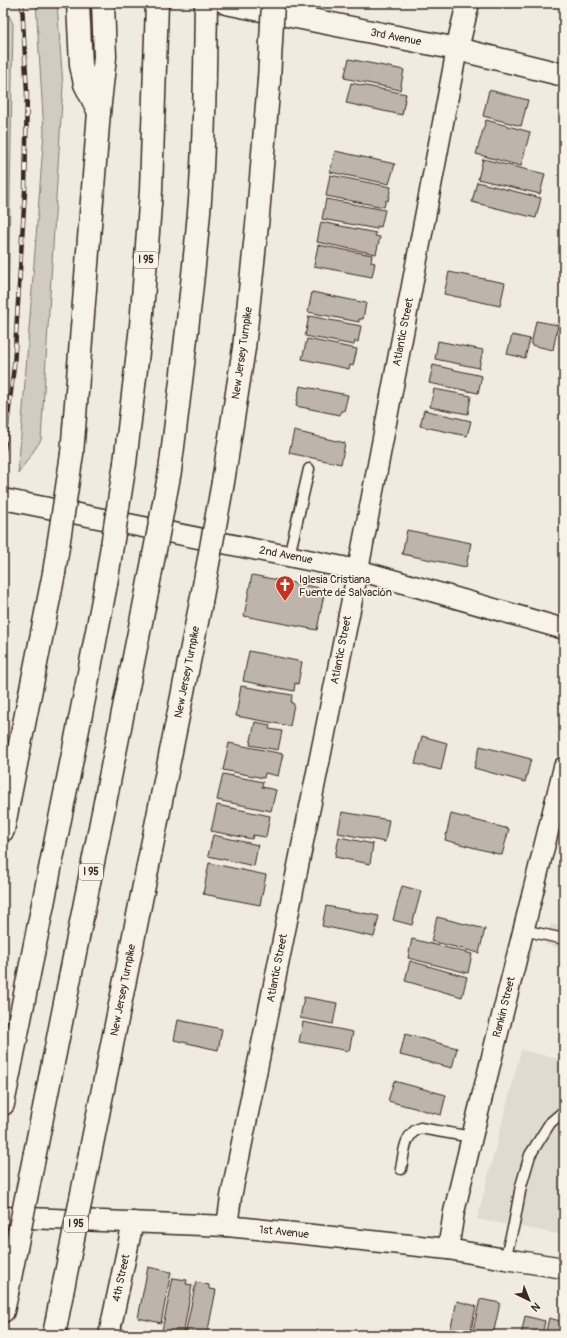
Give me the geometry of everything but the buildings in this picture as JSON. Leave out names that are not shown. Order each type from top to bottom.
[{"type":"main road","points":[[78,3],[81,65],[85,84],[99,112]]},
{"type":"main road","points":[[3,830],[54,574],[72,454],[99,112],[105,56],[103,3]]},
{"type":"main road","name":"I 95","points":[[3,1104],[106,584],[124,463],[141,326],[150,191],[157,3]]},
{"type":"main road","name":"I 95","points":[[5,1302],[148,592],[170,471],[200,200],[206,3]]},
{"type":"main road","name":"3rd Avenue","points":[[226,3],[457,49],[564,76]]},
{"type":"main road","name":"New Jersey Turnpike","points":[[54,1335],[201,602],[223,482],[245,340],[258,215],[269,80],[273,3]]},
{"type":"main road","name":"Atlantic Street","points":[[457,49],[468,3]]},
{"type":"street","name":"Atlantic Street","points":[[227,1226],[234,1182],[358,570],[457,49]]},
{"type":"street","name":"2nd Avenue","points":[[3,499],[358,570],[564,629]]},
{"type":"street","name":"Rankin Street","points":[[448,1249],[454,1212],[472,1137],[564,767]]},
{"type":"street","name":"1st Avenue","points":[[3,1217],[227,1226],[448,1249],[564,1268]]},
{"type":"street","name":"4th Street","points":[[109,1335],[133,1222]]},
{"type":"lane","points":[[289,556],[309,469]]},
{"type":"lane","points":[[523,930],[564,939]]},
{"type":"lane","points":[[505,1259],[514,1224],[521,1186],[530,1155],[550,1123],[564,1111]]},
{"type":"lane","points":[[401,1169],[408,1137],[413,1131],[420,1128],[472,1137]]},
{"type":"shaded area","points":[[3,3],[13,24],[8,312],[3,345]]},
{"type":"shaded area","points":[[36,3],[57,3],[63,86],[41,440],[18,474],[44,132]]},
{"type":"shaded area","points":[[551,924],[564,928],[564,950],[545,944]]},
{"type":"shaded area","points":[[521,1050],[564,1060],[564,1235],[477,1219]]},
{"type":"railway","points":[[3,459],[14,366],[25,191],[27,93],[22,3]]},
{"type":"place","name":"Iglesia Cristiana Fuente de Salvación","points":[[285,602]]}]
